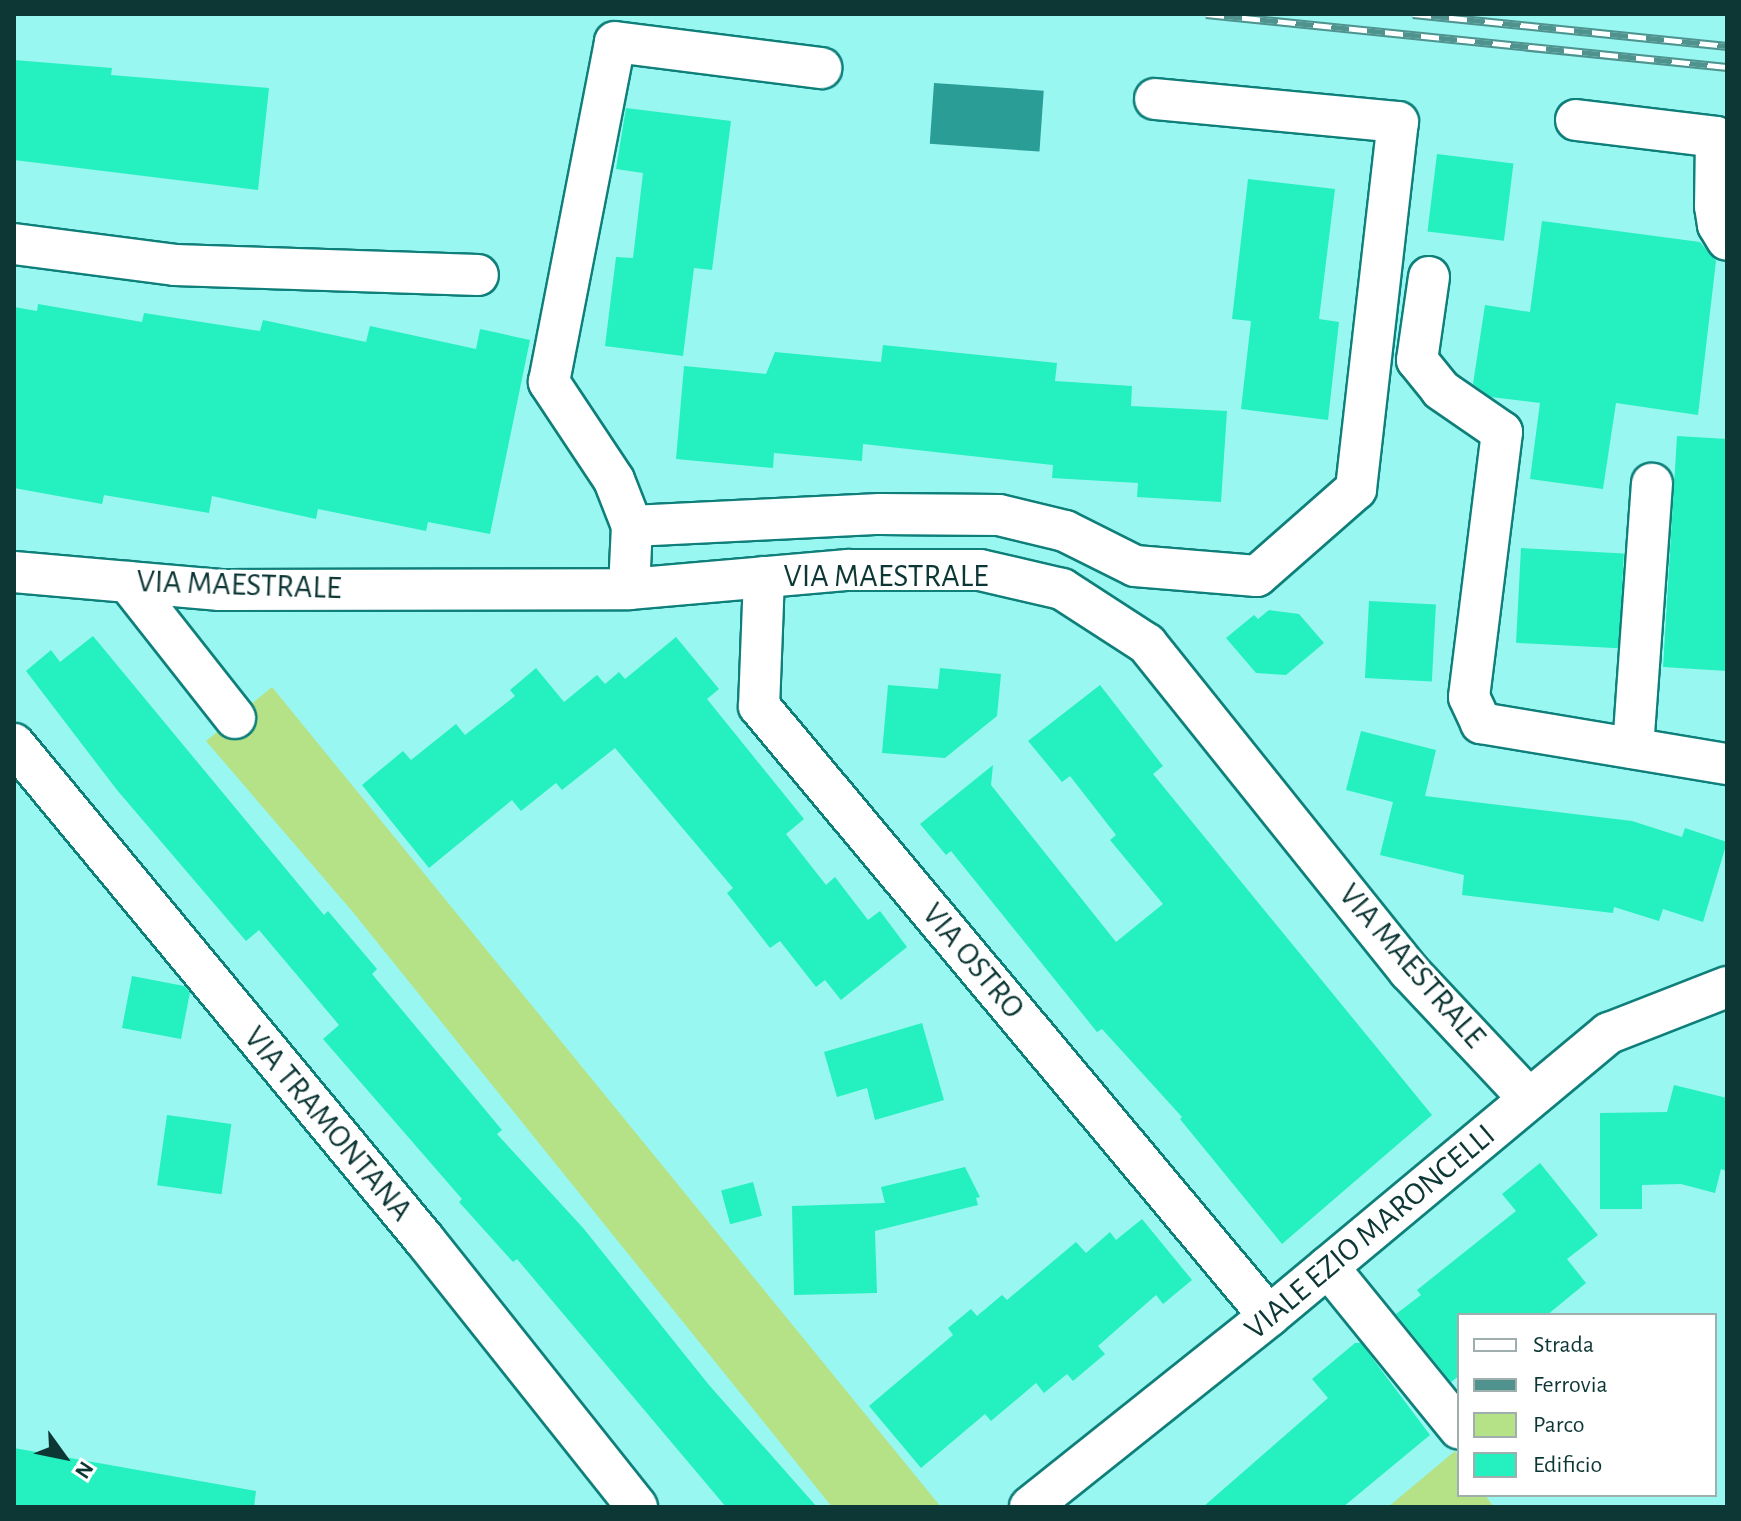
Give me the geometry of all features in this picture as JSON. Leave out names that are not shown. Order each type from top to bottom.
[{"type":"street","points":[[629,589],[632,526],[614,480],[549,382],[615,42],[821,68]]},
{"type":"street","points":[[632,526],[865,515],[999,515],[1065,531],[1135,566],[1257,576],[1356,489],[1398,122],[1155,99]]},
{"type":"street","points":[[1576,120],[1716,137],[1715,206],[1718,225],[1727,240]]},
{"type":"street","points":[[14,244],[175,265],[478,275]]},
{"type":"street","points":[[1429,277],[1417,360],[1441,390],[1502,432],[1469,697],[1481,723],[1727,764]]},
{"type":"street","points":[[1633,748],[1652,484]]},
{"type":"street","name":"VIA MAESTRALE","points":[[14,572],[220,590],[629,589],[848,570],[980,570],[1062,589],[1147,644],[1409,971],[1529,1099]]},
{"type":"street","name":"VIA OSTRO","points":[[764,577],[759,706],[1269,1316]]},
{"type":"street","points":[[128,582],[235,718]]},
{"type":"street","name":"VIA TRAMONTANA","points":[[14,744],[424,1239],[637,1507]]},
{"type":"street","name":"VIALE EZIO MARONCELLI","points":[[1030,1507],[1269,1316],[1609,1033],[1726,984]]},
{"type":"street","points":[[1328,1267],[1457,1426]]},
{"type":"green space","points":[[272,687],[941,1507],[832,1507],[352,911],[206,741]]},
{"type":"green space","points":[[1455,1451],[1457,1497],[1486,1497],[1494,1507],[1388,1507]]},
{"type":"shaded area","points":[[934,83],[1044,91],[1039,152],[930,144]]},
{"type":"building","points":[[14,60],[112,68],[111,75],[269,88],[258,190],[14,160]]},
{"type":"building","points":[[626,108],[731,121],[712,270],[694,268],[683,356],[605,346],[616,257],[633,258],[643,173],[616,169]]},
{"type":"building","points":[[1437,154],[1513,163],[1504,241],[1427,231]]},
{"type":"building","points":[[1248,179],[1335,189],[1319,319],[1339,322],[1328,420],[1241,409],[1251,321],[1232,319]]},
{"type":"building","points":[[1542,221],[1700,242],[1716,261],[1698,415],[1616,403],[1603,489],[1530,479],[1540,403],[1491,397],[1473,384],[1485,305],[1530,312]]},
{"type":"building","points":[[38,304],[142,322],[144,313],[260,331],[263,320],[366,342],[370,326],[476,349],[480,329],[530,340],[490,534],[428,522],[426,531],[318,509],[316,519],[212,496],[209,513],[104,495],[102,504],[14,488],[14,307],[37,311]]},
{"type":"building","points":[[883,345],[1057,363],[1055,381],[1132,386],[1131,406],[1227,411],[1221,502],[1137,497],[1138,483],[1052,478],[1053,465],[863,444],[862,461],[774,453],[773,468],[676,459],[684,366],[766,374],[775,352],[881,362]]},
{"type":"building","points":[[1677,436],[1727,439],[1727,671],[1663,667]]},
{"type":"building","points":[[1521,548],[1624,553],[1619,648],[1516,643]]},
{"type":"building","points":[[1369,601],[1436,605],[1432,681],[1365,678]]},
{"type":"building","points":[[1269,610],[1299,614],[1324,643],[1286,675],[1256,673],[1226,638],[1254,615],[1258,619]]},
{"type":"building","points":[[93,636],[324,915],[328,911],[377,969],[372,974],[502,1130],[497,1134],[584,1229],[709,1385],[817,1507],[726,1507],[517,1259],[513,1262],[459,1202],[462,1199],[323,1039],[339,1025],[259,930],[246,941],[117,790],[26,671],[51,650],[60,662]]},
{"type":"building","points":[[676,637],[719,689],[707,699],[804,819],[786,834],[826,885],[835,877],[868,920],[880,911],[907,947],[841,1000],[825,980],[816,987],[780,941],[770,948],[727,893],[733,888],[615,748],[562,790],[556,783],[521,811],[512,800],[429,868],[362,785],[403,751],[411,760],[456,724],[465,735],[515,696],[510,690],[536,668],[564,702],[597,675],[605,684],[619,672],[625,679]]},
{"type":"building","points":[[940,668],[1001,674],[997,716],[945,758],[882,753],[888,685],[938,689]]},
{"type":"building","points":[[1100,685],[1163,766],[1153,774],[1432,1115],[1282,1244],[1180,1119],[1182,1117],[1102,1029],[1097,1032],[951,851],[946,855],[920,824],[993,765],[991,785],[1116,942],[1163,904],[1110,840],[1116,835],[1070,776],[1062,782],[1028,741]]},
{"type":"building","points":[[1361,731],[1436,750],[1425,796],[1632,821],[1682,837],[1685,828],[1727,842],[1703,922],[1663,909],[1659,921],[1614,907],[1613,913],[1462,895],[1464,875],[1380,855],[1393,802],[1346,790]]},
{"type":"building","points":[[132,976],[184,986],[190,992],[181,1039],[122,1028]]},
{"type":"building","points":[[922,1023],[944,1100],[875,1120],[867,1088],[837,1097],[824,1052]]},
{"type":"building","points":[[1674,1085],[1727,1098],[1727,1171],[1721,1169],[1715,1193],[1681,1184],[1642,1185],[1642,1209],[1600,1209],[1600,1113],[1667,1112]]},
{"type":"building","points":[[167,1115],[231,1124],[221,1194],[157,1185]]},
{"type":"building","points":[[1540,1163],[1598,1235],[1567,1259],[1586,1283],[1549,1313],[1457,1313],[1457,1378],[1451,1382],[1396,1314],[1421,1295],[1417,1290],[1516,1211],[1502,1194]]},
{"type":"building","points":[[965,1167],[980,1197],[976,1198],[978,1205],[875,1231],[877,1293],[794,1295],[792,1206],[885,1203],[881,1187]]},
{"type":"building","points":[[753,1182],[762,1216],[730,1224],[721,1191]]},
{"type":"building","points":[[1142,1219],[1192,1280],[1163,1304],[1156,1295],[1098,1346],[1105,1354],[1073,1381],[1067,1374],[1044,1393],[1036,1383],[991,1421],[985,1414],[921,1468],[869,1406],[953,1335],[948,1328],[971,1309],[977,1316],[1002,1295],[1007,1300],[1076,1242],[1086,1253],[1110,1232],[1116,1240]]},
{"type":"building","points":[[1355,1343],[1361,1343],[1430,1435],[1343,1507],[1203,1507],[1328,1398],[1312,1379]]},
{"type":"building","points":[[14,1448],[256,1491],[254,1507],[14,1507]]},
{"type":"railway","points":[[1206,14],[1727,67]]},
{"type":"railway","points":[[1413,14],[1727,46]]}]
